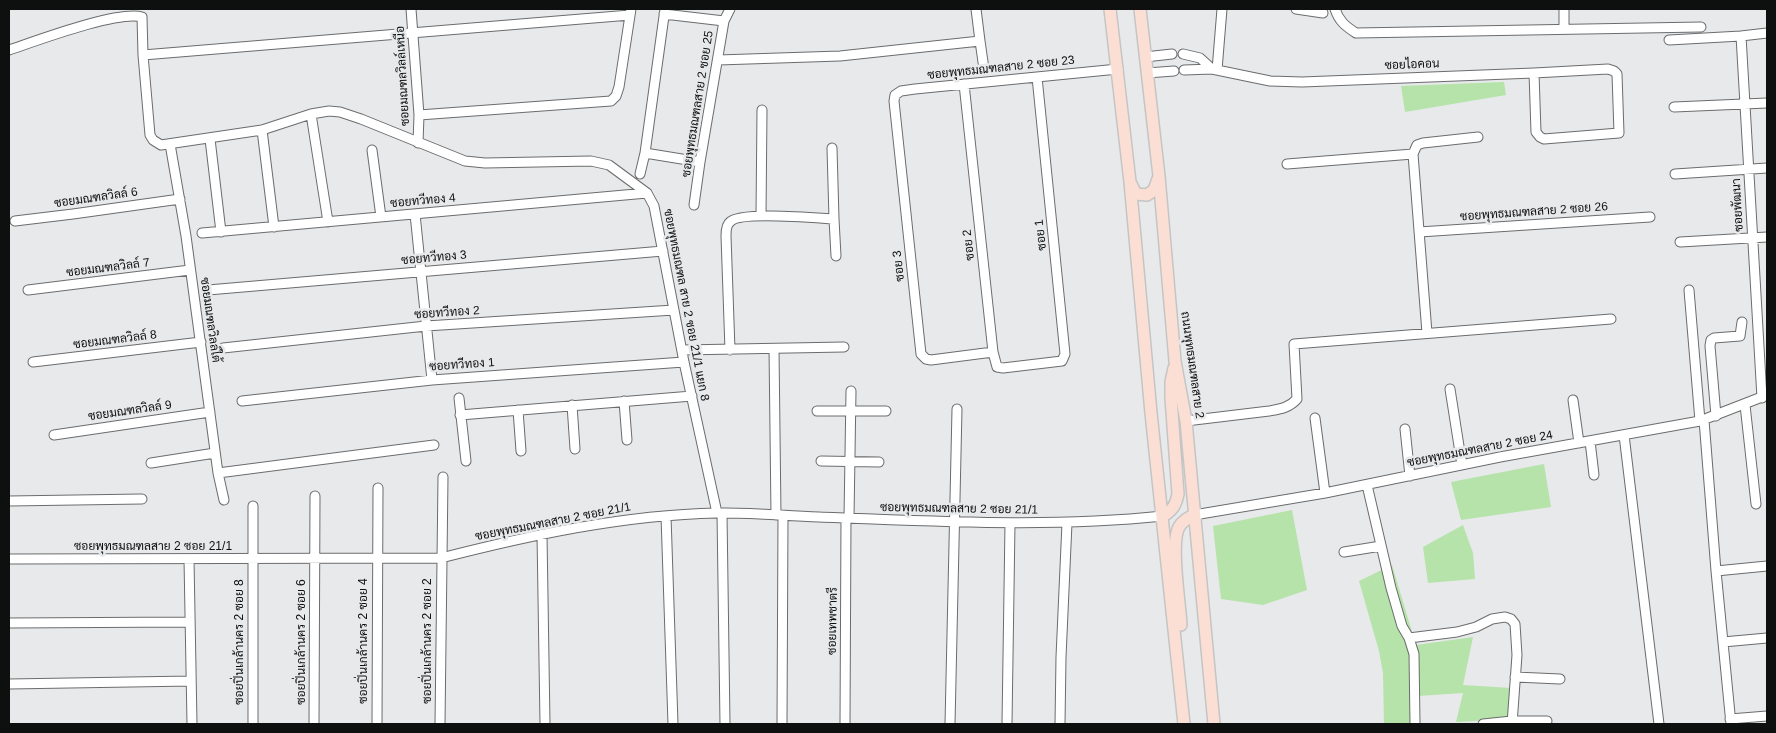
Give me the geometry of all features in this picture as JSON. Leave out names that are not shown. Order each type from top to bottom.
[{"type":"main road","points":[[1110,9],[1130,182],[1151,413],[1184,724]]},
{"type":"main road","name":"ถนนพุทธมณฑลสาย 2","points":[[1140,9],[1159,176],[1175,361],[1186,421],[1214,724]]},
{"type":"main road","points":[[1130,182],[1136,194],[1147,196],[1154,190],[1159,176]]},
{"type":"main road","points":[[1163,516],[1174,507],[1178,494],[1171,398],[1171,382],[1175,361]]},
{"type":"main road","points":[[1178,662],[1182,644],[1175,549],[1176,534],[1181,524],[1194,515]]},
{"type":"street","name":"ซอยมณฑลวิลล์เหนือ","points":[[411,9],[419,115],[418,143]]},
{"type":"street","name":"ซอยพุทธมณฑลสาย 2 ซอย 25","points":[[694,205],[724,21],[730,9]]},
{"type":"street","points":[[976,9],[984,69]]},
{"type":"street","points":[[1214,69],[1222,9]]},
{"type":"street","points":[[1296,9],[1323,13]]},
{"type":"street","points":[[1335,9],[1338,18],[1344,26],[1356,33],[1701,27]]},
{"type":"street","points":[[1564,9],[1564,29]]},
{"type":"street","points":[[640,174],[645,153],[664,11],[724,21]]},
{"type":"street","points":[[143,55],[413,33],[630,12],[619,87],[612,101],[419,115]]},
{"type":"street","points":[[9,50],[106,20],[143,13],[143,55],[150,135],[156,144],[170,144]]},
{"type":"street","points":[[1669,40],[1767,34]]},
{"type":"street","name":"ซอยพัฒนา","points":[[1741,36],[1765,397]]},
{"type":"street","points":[[718,60],[849,56],[980,41]]},
{"type":"street","points":[[1145,56],[1172,54]]},
{"type":"street","name":"ซอยไอคอน","points":[[1183,54],[1200,58],[1214,69]]},
{"type":"street","name":"ซอยพุทธมณฑลสาย 2 ซอย 23","points":[[894,101],[895,95],[901,91],[1118,69]]},
{"type":"street","name":"ซอยไอคอน","points":[[1184,70],[1214,69],[1270,81],[1302,82],[1608,69],[1617,74],[1619,133],[1544,139],[1540,137],[1536,132],[1534,73]]},
{"type":"street","points":[[1147,73],[1174,71]]},
{"type":"street","name":"ซอย 1","points":[[993,352],[995,365],[1000,368],[1062,361],[1065,354],[1037,77]]},
{"type":"street","name":"ซอย 2","points":[[964,84],[993,352]]},
{"type":"street","name":"ซอย 3","points":[[894,101],[921,354],[926,359],[931,360],[993,352]]},
{"type":"street","points":[[1674,107],[1767,103]]},
{"type":"street","points":[[761,216],[762,110]]},
{"type":"street","name":"ซอยพุทธมณฑล สาย 2 ซอย 21/1 แยก 8","points":[[170,144],[262,130],[311,114],[329,111],[340,112],[465,161],[602,162],[609,165],[646,193],[654,206],[684,362],[719,513],[725,724]]},
{"type":"street","points":[[311,114],[328,222]]},
{"type":"street","points":[[262,130],[274,227]]},
{"type":"street","points":[[1427,333],[1413,154],[1417,145],[1423,143],[1478,137]]},
{"type":"street","points":[[210,139],[221,232]]},
{"type":"street","name":"ซอยมณฑลวิลล์ใต้","points":[[170,144],[201,342],[215,453],[224,500]]},
{"type":"street","points":[[832,148],[836,256]]},
{"type":"street","points":[[372,150],[381,217]]},
{"type":"street","points":[[645,153],[700,162]]},
{"type":"street","points":[[1286,164],[1413,154]]},
{"type":"street","points":[[1675,174],[1767,168]]},
{"type":"street","name":"ซอยทวีทอง 4","points":[[202,233],[646,193]]},
{"type":"street","name":"ซอยมณฑลวิลล์ 6","points":[[15,221],[180,199]]},
{"type":"street","points":[[415,214],[432,380]]},
{"type":"street","points":[[730,350],[726,236],[730,221],[736,218],[761,216],[834,219]]},
{"type":"street","name":"ซอยพุทธมณฑลสาย 2 ซอย 26","points":[[1419,232],[1650,217]]},
{"type":"street","points":[[1680,242],[1767,237]]},
{"type":"street","name":"ซอยทวีทอง 3","points":[[208,290],[663,251]]},
{"type":"street","name":"ซอยมณฑลวิลล์ 7","points":[[28,290],[190,270]]},
{"type":"street","points":[[1689,290],[1731,721],[1767,716]]},
{"type":"street","name":"ซอยทวีทอง 2","points":[[223,348],[426,326],[674,310]]},
{"type":"street","points":[[1186,421],[1282,409],[1293,403],[1297,399],[1294,344],[1611,319]]},
{"type":"street","points":[[1716,416],[1711,340],[1714,338],[1740,336],[1742,322]]},
{"type":"street","name":"ซอยมณฑลวิลล์ 8","points":[[33,362],[201,342]]},
{"type":"street","points":[[682,350],[844,346]]},
{"type":"street","points":[[774,349],[782,724]]},
{"type":"street","name":"ซอยทวีทอง 1","points":[[242,401],[432,380],[684,362]]},
{"type":"street","points":[[1450,389],[1462,465]]},
{"type":"street","name":"ซอยเทพชาตรี","points":[[845,724],[851,391]]},
{"type":"street","points":[[460,414],[692,396]]},
{"type":"street","name":"ซอยพุทธมณฑลสาย 2 ซอย 24","points":[[1194,515],[1325,494],[1462,465],[1702,421],[1765,397]]},
{"type":"street","points":[[458,398],[466,460]]},
{"type":"street","points":[[1573,400],[1579,443]]},
{"type":"street","points":[[624,401],[627,440]]},
{"type":"street","points":[[572,405],[575,449]]},
{"type":"street","points":[[1745,405],[1756,504]]},
{"type":"street","points":[[950,724],[957,409]]},
{"type":"street","points":[[518,410],[521,451]]},
{"type":"street","points":[[817,411],[886,411]]},
{"type":"street","name":"ซอยมณฑลวิลล์ 9","points":[[54,435],[210,412]]},
{"type":"street","points":[[1315,418],[1325,494]]},
{"type":"street","points":[[1406,428],[1410,476]]},
{"type":"street","points":[[1624,435],[1659,724]]},
{"type":"street","points":[[1590,441],[1594,475]]},
{"type":"street","points":[[218,472],[434,444]]},
{"type":"street","points":[[151,463],[215,453]]},
{"type":"street","points":[[821,462],[879,462]]},
{"type":"street","name":"ซอยปิ่นเกล้านคร 2 ซอย 2","points":[[440,724],[443,477]]},
{"type":"street","points":[[1367,485],[1402,626],[1409,638],[1414,654],[1415,724]]},
{"type":"street","name":"ซอยปิ่นเกล้านคร 2 ซอย 4","points":[[376,724],[378,488]]},
{"type":"street","name":"ซอยปิ่นเกล้านคร 2 ซอย 6","points":[[314,724],[315,496]]},
{"type":"street","points":[[9,501],[142,499]]},
{"type":"street","name":"ซอยปิ่นเกล้านคร 2 ซอย 8","points":[[253,506],[253,724]]},
{"type":"street","name":"ซอยพุทธมณฑลสาย 2 ซอย 21/1","points":[[9,559],[441,558],[542,534],[621,520],[719,513],[1010,523],[1067,523],[1163,516]]},
{"type":"street","points":[[666,516],[673,724]]},
{"type":"street","points":[[1007,724],[1010,523]]},
{"type":"street","points":[[1060,724],[1067,523]]},
{"type":"street","points":[[542,534],[545,724]]},
{"type":"street","points":[[1344,552],[1381,546]]},
{"type":"street","points":[[189,559],[192,724]]},
{"type":"street","points":[[1716,571],[1767,566]]},
{"type":"street","points":[[1409,638],[1457,632],[1476,627],[1492,619],[1505,617],[1511,619],[1515,624],[1517,655],[1512,723]]},
{"type":"street","points":[[9,623],[189,622]]},
{"type":"street","points":[[1723,642],[1767,638]]},
{"type":"street","points":[[1515,677],[1560,679]]},
{"type":"street","points":[[9,684],[191,681]]},
{"type":"street","points":[[1483,724],[1547,722]]},
{"type":"green space","points":[[1504,82],[1506,95],[1405,112],[1401,86]]},
{"type":"green space","points":[[1544,464],[1551,507],[1461,520],[1451,482]]},
{"type":"green space","points":[[1292,510],[1307,590],[1263,605],[1221,599],[1213,526]]},
{"type":"green space","points":[[1463,525],[1473,553],[1475,579],[1428,583],[1423,547]]},
{"type":"green space","points":[[1392,565],[1416,645],[1473,637],[1463,685],[1511,688],[1508,719],[1456,722],[1463,693],[1418,696],[1419,724],[1384,724],[1383,673],[1379,651],[1359,581]]}]
